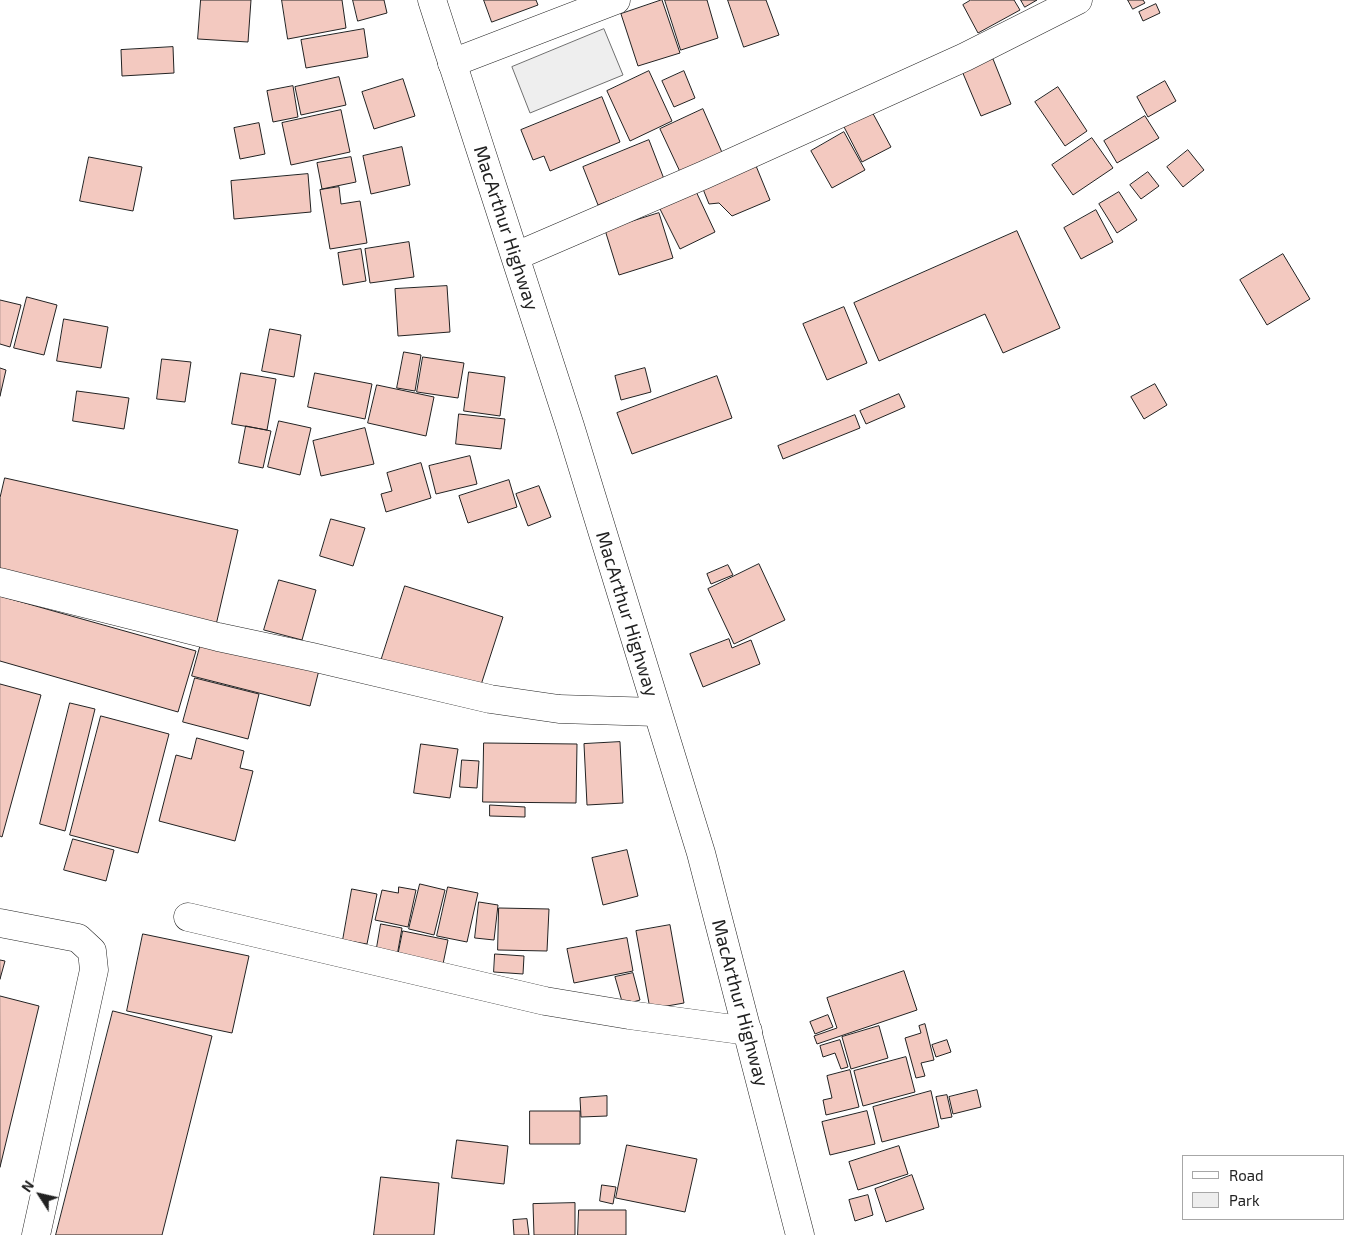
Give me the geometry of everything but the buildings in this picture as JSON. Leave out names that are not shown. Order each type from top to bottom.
[{"type":"main road","name":"MacArthur Highway","points":[[432,0],[570,426],[656,712],[701,853],[800,1235]]},
{"type":"main road","points":[[452,63],[616,0]]},
{"type":"main road","points":[[516,256],[704,175],[956,62],[1078,0]]},
{"type":"main road","points":[[0,582],[218,637],[312,656],[490,700],[559,709],[656,712]]},
{"type":"main road","points":[[188,917],[545,1001],[620,1014],[748,1031]]},
{"type":"main road","points":[[0,923],[78,938],[92,951],[94,970],[36,1235]]},
{"type":"green space","points":[[604,29],[623,75],[530,113],[512,67]]}]
